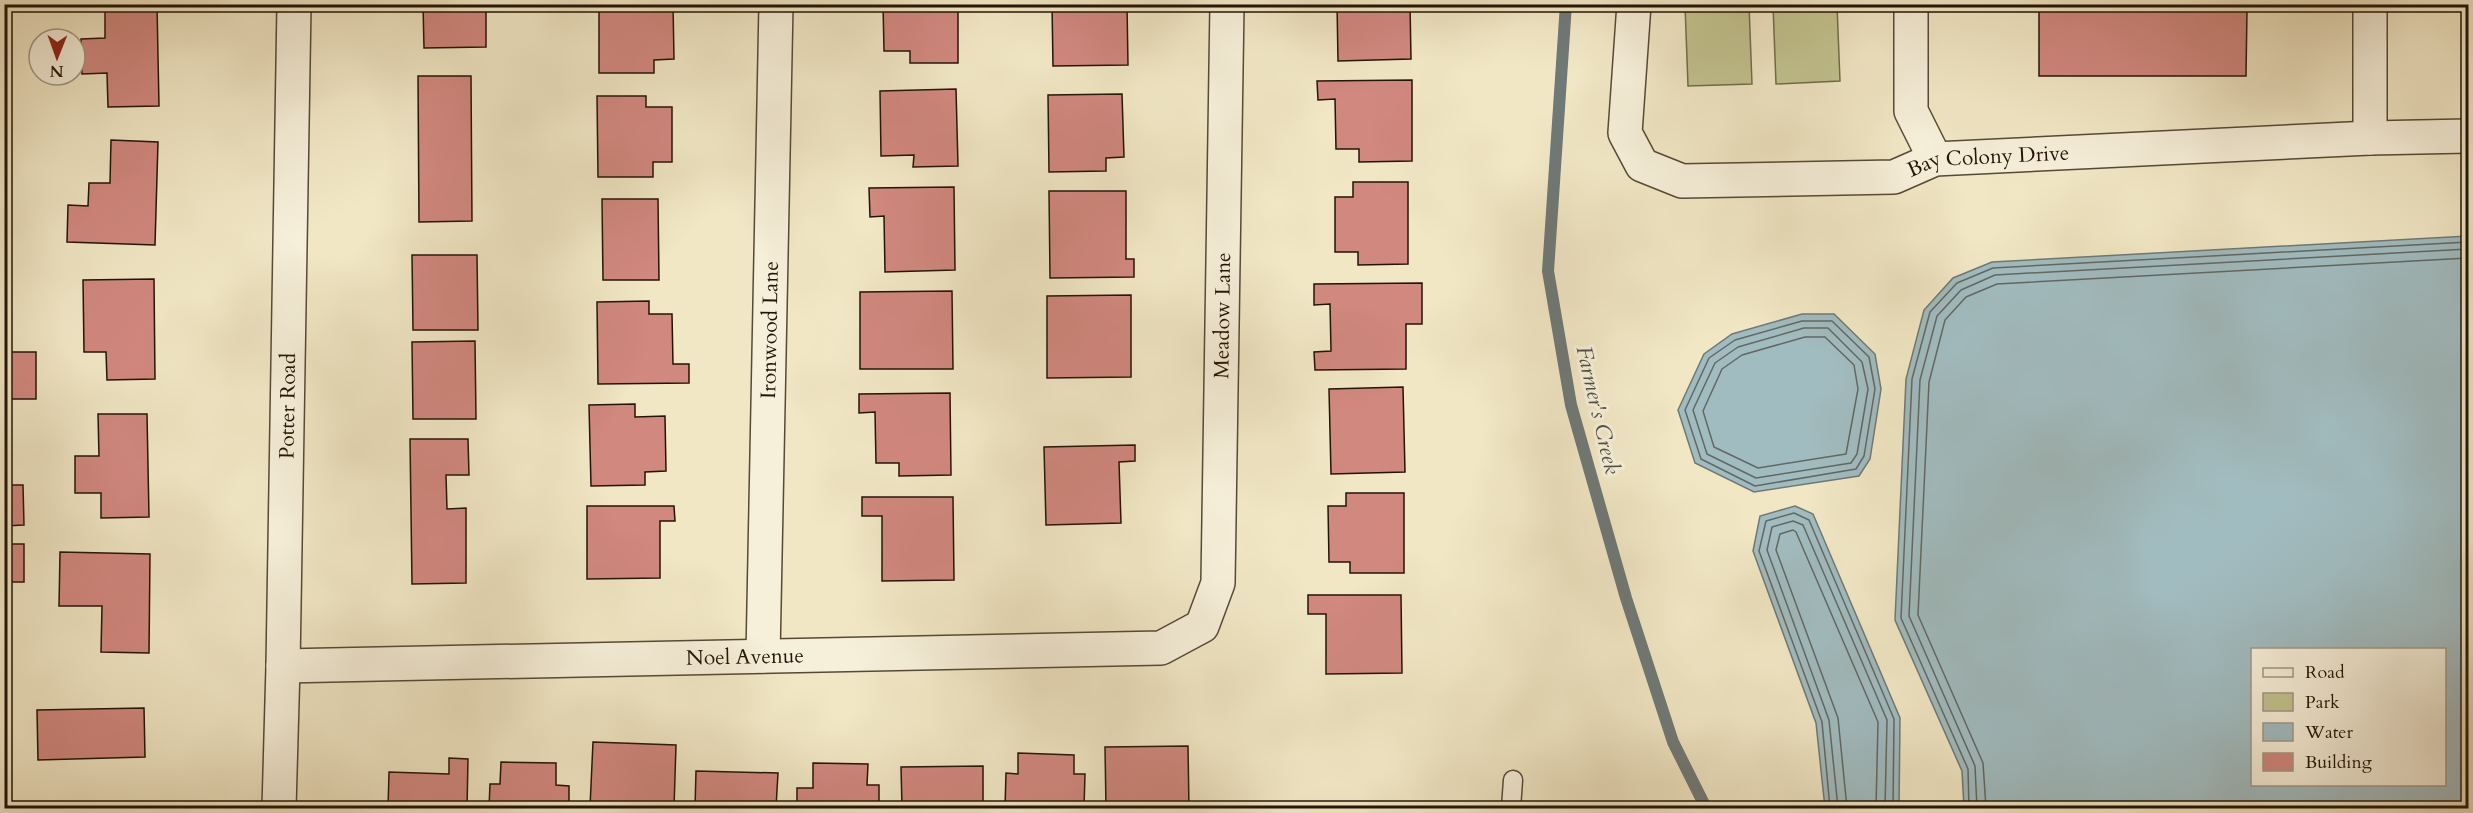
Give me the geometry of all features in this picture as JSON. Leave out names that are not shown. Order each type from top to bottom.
[{"type":"street","name":"Potter Road","points":[[279,808],[294,4]]},
{"type":"street","name":"Ironwood Lane","points":[[764,656],[776,4]]},
{"type":"street","name":"Meadow Lane","points":[[1202,626],[1218,582],[1227,4]]},
{"type":"street","name":"Bay Colony Drive","points":[[1634,4],[1625,133],[1642,165],[1682,181],[1894,177],[1935,159],[2370,138],[2469,136]]},
{"type":"street","points":[[1911,4],[1911,111],[1935,159]]},
{"type":"street","points":[[2370,4],[2370,138]]},
{"type":"street","name":"Noel Avenue","points":[[283,666],[1161,648],[1202,626]]},
{"type":"lane","points":[[1511,808],[1513,780]]},
{"type":"green space","points":[[1685,5],[1749,5],[1752,84],[1688,86]]},
{"type":"green space","points":[[1773,5],[1837,5],[1840,81],[1776,84]]},
{"type":"water","points":[[2468,236],[2468,808],[1964,808],[1962,771],[1895,620],[1906,379],[1924,310],[1953,278],[1992,262]]},
{"type":"water","points":[[1802,314],[1834,314],[1875,354],[1881,389],[1870,459],[1859,476],[1754,492],[1695,463],[1678,410],[1704,354],[1732,334]]},
{"type":"water","points":[[1795,506],[1813,514],[1900,718],[1899,808],[1825,808],[1816,723],[1753,551],[1760,516]]},
{"type":"building","points":[[423,4],[486,4],[486,47],[424,48]]},
{"type":"building","points":[[599,4],[673,4],[674,59],[654,60],[654,73],[599,73]]},
{"type":"building","points":[[883,4],[958,4],[958,63],[910,63],[910,51],[884,51]]},
{"type":"building","points":[[1052,4],[1127,4],[1128,65],[1053,66]]},
{"type":"building","points":[[1337,4],[1410,4],[1411,59],[1338,61]]},
{"type":"building","points":[[157,5],[159,106],[108,107],[107,73],[87,74],[87,39],[105,38],[105,6]]},
{"type":"building","points":[[2039,10],[2247,10],[2246,76],[2039,76]]},
{"type":"building","points":[[418,76],[471,76],[472,221],[419,222]]},
{"type":"building","points":[[1412,80],[1412,161],[1359,162],[1359,149],[1336,149],[1335,99],[1318,100],[1317,81]]},
{"type":"building","points":[[956,89],[958,166],[913,167],[914,155],[881,156],[880,91]]},
{"type":"building","points":[[1122,94],[1124,157],[1106,158],[1106,171],[1049,172],[1048,95]]},
{"type":"building","points":[[597,96],[646,96],[646,107],[672,107],[672,162],[653,162],[653,177],[598,177]]},
{"type":"building","points":[[111,140],[158,142],[155,245],[67,242],[68,205],[88,206],[89,183],[110,183]]},
{"type":"building","points":[[1353,182],[1408,182],[1408,264],[1358,265],[1358,252],[1335,252],[1335,197],[1353,197]]},
{"type":"building","points":[[954,187],[955,270],[885,272],[884,216],[870,217],[869,188]]},
{"type":"building","points":[[1049,191],[1126,191],[1126,259],[1134,259],[1134,277],[1050,278]]},
{"type":"building","points":[[602,199],[658,199],[659,280],[603,280]]},
{"type":"building","points":[[412,255],[477,255],[478,330],[413,330]]},
{"type":"building","points":[[154,279],[155,379],[107,380],[106,352],[84,352],[83,280]]},
{"type":"building","points":[[1422,283],[1422,324],[1406,324],[1406,369],[1315,370],[1314,352],[1331,351],[1330,304],[1314,305],[1314,284]]},
{"type":"building","points":[[952,291],[953,369],[860,369],[860,292]]},
{"type":"building","points":[[1131,295],[1131,377],[1047,378],[1047,296]]},
{"type":"building","points":[[649,301],[649,314],[672,314],[673,364],[689,364],[689,383],[598,384],[597,302]]},
{"type":"building","points":[[475,341],[476,419],[413,419],[412,342]]},
{"type":"building","points":[[4,352],[36,352],[36,399],[4,399]]},
{"type":"building","points":[[1403,387],[1405,472],[1331,474],[1329,389]]},
{"type":"building","points":[[950,393],[951,475],[899,476],[899,463],[876,463],[875,412],[859,413],[859,394]]},
{"type":"building","points":[[635,404],[635,417],[665,416],[666,471],[645,472],[645,485],[591,486],[589,405]]},
{"type":"building","points":[[98,414],[147,414],[149,517],[101,518],[101,493],[75,493],[75,456],[99,456]]},
{"type":"building","points":[[410,439],[468,439],[469,475],[446,475],[447,509],[466,508],[466,583],[412,584]]},
{"type":"building","points":[[1135,445],[1135,461],[1119,462],[1121,523],[1046,525],[1044,447]]},
{"type":"building","points":[[4,485],[23,485],[24,525],[4,526]]},
{"type":"building","points":[[1346,493],[1404,493],[1404,573],[1350,573],[1350,562],[1329,562],[1328,506],[1346,506]]},
{"type":"building","points":[[862,497],[953,497],[954,580],[882,581],[882,516],[862,516]]},
{"type":"building","points":[[587,506],[674,506],[675,521],[660,521],[660,578],[587,579]]},
{"type":"building","points":[[4,544],[24,544],[24,582],[4,582]]},
{"type":"building","points":[[60,552],[150,554],[149,653],[101,652],[102,606],[59,606]]},
{"type":"building","points":[[1308,595],[1401,595],[1402,673],[1326,674],[1326,614],[1308,614]]},
{"type":"building","points":[[144,708],[145,757],[38,760],[37,710]]},
{"type":"building","points":[[593,742],[676,745],[674,808],[590,807]]},
{"type":"building","points":[[1188,746],[1189,808],[1106,808],[1105,747]]},
{"type":"building","points":[[1018,753],[1074,755],[1074,774],[1085,774],[1084,808],[1005,808],[1006,773],[1018,774]]},
{"type":"building","points":[[449,758],[468,759],[467,808],[388,808],[389,772],[449,774]]},
{"type":"building","points":[[501,762],[556,763],[556,785],[569,786],[569,808],[489,808],[490,784],[500,784]]},
{"type":"building","points":[[813,763],[868,764],[867,785],[879,785],[879,808],[797,808],[797,788],[813,788]]},
{"type":"building","points":[[983,766],[983,808],[902,808],[901,767]]},
{"type":"building","points":[[696,771],[778,773],[776,808],[695,808]]},
{"type":"waterway","name":"Farmer's Creek","points":[[1566,4],[1548,271],[1571,405],[1626,598],[1673,742],[1706,808]]}]
